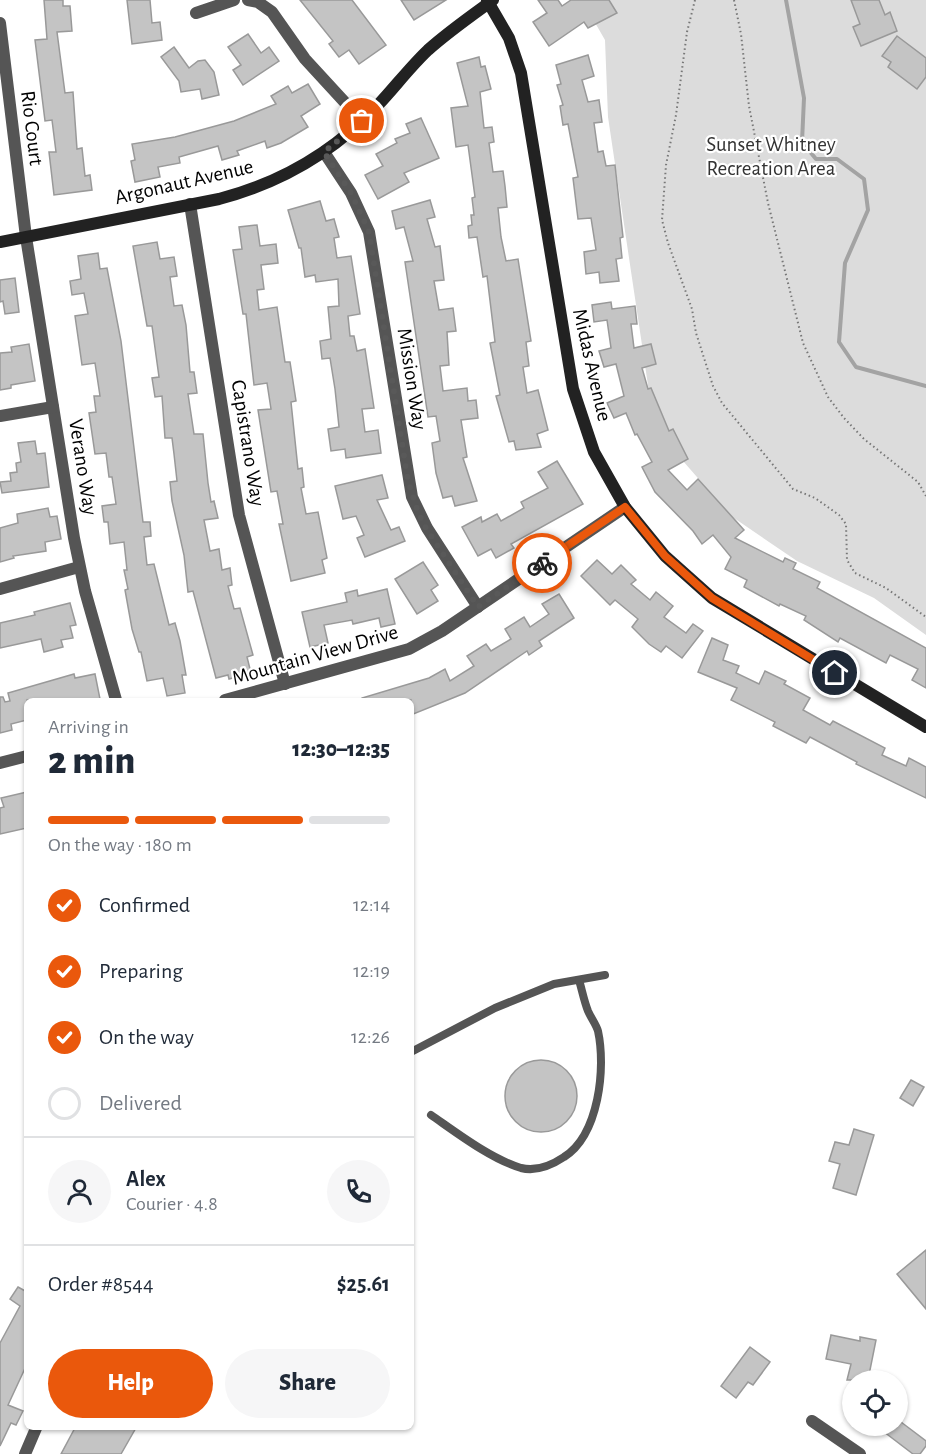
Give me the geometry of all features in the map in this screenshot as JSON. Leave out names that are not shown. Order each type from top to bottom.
[{"type":"street","points":[[196,13],[234,0]]},
{"type":"street","points":[[248,0],[258,2],[272,12],[305,59],[362,121]]},
{"type":"street","name":"Argonaut Avenue","points":[[0,242],[242,193],[289,173],[324,152],[362,121],[427,51],[489,1]]},
{"type":"street","name":"Midas Avenue","points":[[489,1],[513,46],[521,73],[564,347],[578,410],[594,452],[625,507],[665,556],[712,598],[926,727]]},
{"type":"street","name":"Rio Court","points":[[0,23],[26,237]]},
{"type":"street","name":"Mission Way","points":[[324,152],[351,193],[369,232],[412,497],[426,528],[478,607]]},
{"type":"street","name":"Capistrano Way","points":[[190,204],[239,515],[285,684]]},
{"type":"street","name":"Verano Way","points":[[26,237],[79,567],[115,698]]},
{"type":"street","points":[[0,416],[53,407]]},
{"type":"street","name":"Mountain View Drive","points":[[232,698],[409,649],[442,631],[625,507]]},
{"type":"street","points":[[0,589],[79,567]]},
{"type":"street","points":[[0,764],[24,757]]},
{"type":"street","points":[[812,1421],[860,1454]]},
{"type":"street","points":[[25,1454],[35,1430]]},
{"type":"lane","points":[[414,1050],[495,1008],[554,984],[605,975]]},
{"type":"lane","points":[[431,1115],[490,1152],[523,1168],[537,1169],[554,1164],[568,1155],[579,1144],[591,1124],[598,1100],[601,1069],[598,1030],[587,1010],[579,980]]},
{"type":"path","points":[[695,0],[687,32],[676,115],[666,165],[662,220],[692,309],[696,333],[713,386],[722,403],[793,489],[815,498],[839,515],[846,524],[847,560],[855,573],[886,588],[926,617]]},
{"type":"path","points":[[734,0],[741,34],[748,106],[768,203],[803,343],[828,397],[844,418],[864,440],[918,482],[926,496]]},
{"type":"green space","name":"Sunset Whitney Recreation Area","points":[[582,0],[926,0],[926,635],[874,598],[797,561],[731,516],[683,461],[649,392],[608,117],[605,40]]},
{"type":"building","points":[[44,0],[63,0],[63,6],[70,6],[72,31],[57,32],[65,93],[73,92],[77,149],[82,148],[85,176],[90,175],[92,190],[54,195],[49,152],[56,152],[52,120],[45,121],[35,40],[47,39]]},
{"type":"building","points":[[127,0],[150,0],[152,23],[160,22],[162,40],[132,44]]},
{"type":"building","points":[[300,0],[352,0],[386,45],[359,64],[349,50],[339,57],[329,44],[333,41]]},
{"type":"building","points":[[401,0],[446,0],[414,20]]},
{"type":"building","points":[[538,0],[558,0],[562,6],[571,0],[609,0],[617,13],[588,28],[584,22],[549,46],[533,22],[547,13]]},
{"type":"building","points":[[851,0],[879,0],[885,15],[890,12],[897,31],[861,46],[853,27],[860,24]]},
{"type":"building","points":[[248,34],[261,53],[269,47],[279,61],[243,85],[233,70],[241,65],[228,47]]},
{"type":"building","points":[[897,36],[926,58],[926,77],[917,89],[888,67],[891,62],[882,56]]},
{"type":"building","points":[[174,47],[189,68],[198,61],[205,60],[214,72],[219,95],[202,99],[200,89],[181,92],[179,81],[161,57]]},
{"type":"building","points":[[588,55],[594,76],[582,80],[588,102],[599,100],[602,122],[594,123],[598,152],[603,151],[606,166],[615,165],[623,237],[620,238],[622,258],[616,259],[619,281],[600,283],[599,272],[586,274],[584,252],[596,250],[591,218],[578,219],[573,178],[578,177],[568,124],[563,125],[560,106],[563,105],[557,85],[561,84],[556,65]]},
{"type":"building","points":[[479,57],[481,67],[485,66],[491,89],[480,92],[484,128],[492,127],[494,142],[489,143],[493,172],[503,171],[505,186],[507,207],[498,208],[501,237],[506,261],[518,259],[531,341],[526,342],[529,366],[523,367],[527,393],[538,390],[548,430],[537,434],[541,447],[516,450],[514,441],[509,442],[496,396],[500,395],[490,343],[495,342],[487,276],[483,277],[477,237],[469,238],[468,226],[472,225],[471,215],[474,215],[472,198],[475,197],[468,145],[456,147],[451,108],[468,106],[457,63]]},
{"type":"building","points":[[308,84],[320,104],[301,116],[308,127],[281,143],[267,148],[265,141],[237,151],[239,155],[222,160],[218,146],[179,157],[180,163],[158,167],[160,177],[135,182],[131,161],[135,160],[132,144],[175,137],[234,121],[276,104],[271,96],[288,86],[292,93]]},
{"type":"building","points":[[421,118],[439,158],[404,173],[409,182],[378,199],[365,175],[383,166],[376,154],[397,143],[395,139],[410,133],[406,124]]},
{"type":"building","points":[[430,200],[435,217],[427,219],[435,247],[440,246],[444,280],[434,281],[439,310],[453,308],[456,331],[447,332],[449,365],[440,366],[443,391],[467,388],[468,401],[476,400],[478,418],[461,420],[467,457],[463,458],[477,501],[455,506],[452,496],[443,498],[436,473],[432,443],[440,441],[436,416],[428,417],[405,262],[413,261],[404,227],[396,229],[392,211]]},
{"type":"building","points":[[320,201],[326,221],[334,219],[339,237],[334,238],[337,258],[351,256],[360,314],[348,316],[350,336],[354,336],[357,351],[365,349],[374,408],[362,409],[365,432],[378,430],[381,453],[346,458],[345,449],[331,451],[328,429],[339,427],[330,358],[322,359],[320,341],[331,339],[328,307],[339,306],[338,279],[316,282],[315,275],[305,277],[301,248],[299,248],[288,210]]},
{"type":"building","points":[[257,225],[260,246],[276,244],[278,263],[261,265],[264,289],[257,290],[259,310],[277,307],[285,362],[290,362],[296,401],[291,402],[298,469],[302,468],[304,487],[301,488],[306,514],[318,512],[327,558],[322,560],[325,573],[291,581],[279,524],[283,524],[277,491],[271,492],[258,410],[271,409],[267,383],[254,385],[246,314],[243,314],[233,250],[242,249],[239,227]]},
{"type":"building","points":[[157,242],[160,259],[174,257],[177,276],[170,277],[174,306],[182,305],[186,325],[190,372],[194,372],[197,393],[188,394],[194,434],[203,434],[211,502],[214,501],[218,518],[204,520],[210,551],[219,549],[222,570],[230,568],[232,585],[228,586],[234,609],[240,608],[253,655],[247,657],[251,673],[229,679],[228,675],[216,678],[193,591],[188,592],[184,555],[172,501],[170,482],[177,481],[172,438],[165,438],[162,396],[155,397],[152,378],[159,377],[152,326],[147,326],[133,246]]},
{"type":"building","points":[[98,253],[100,269],[107,268],[121,341],[143,522],[150,522],[151,536],[144,537],[147,565],[154,564],[169,625],[175,623],[186,675],[182,675],[185,693],[167,696],[163,678],[147,681],[141,652],[139,652],[132,629],[125,590],[128,589],[124,570],[127,570],[124,542],[110,544],[108,522],[104,522],[102,506],[116,504],[106,453],[95,454],[89,413],[96,412],[94,396],[100,396],[95,363],[82,365],[75,316],[88,314],[84,293],[72,295],[70,281],[81,279],[78,256]]},
{"type":"building","points":[[15,278],[19,312],[5,314],[3,301],[0,302],[0,280]]},
{"type":"building","points":[[611,302],[612,309],[635,306],[637,324],[631,324],[634,348],[651,344],[656,364],[642,368],[648,389],[651,388],[669,431],[673,429],[688,459],[668,470],[687,490],[698,479],[744,530],[735,538],[783,562],[785,558],[796,563],[793,569],[820,582],[817,588],[926,648],[926,688],[912,680],[918,669],[890,655],[886,663],[840,638],[838,642],[804,620],[806,616],[780,604],[779,606],[744,587],[747,580],[725,569],[731,557],[713,535],[702,544],[693,531],[655,492],[642,467],[652,462],[637,434],[635,435],[626,413],[614,418],[607,403],[624,396],[616,364],[604,367],[599,351],[611,348],[607,320],[594,322],[592,305]]},
{"type":"building","points":[[29,344],[35,381],[11,385],[11,388],[0,390],[0,353],[12,352],[11,347]]},
{"type":"building","points":[[35,441],[37,454],[45,453],[49,487],[2,493],[0,482],[11,481],[10,473],[17,472],[16,463],[21,462],[18,443]]},
{"type":"building","points":[[557,461],[583,504],[511,544],[514,548],[496,558],[491,549],[478,556],[462,527],[481,517],[482,522],[497,514],[501,521],[524,508],[521,502],[548,488],[538,472]]},
{"type":"building","points":[[382,475],[388,498],[377,500],[391,530],[399,527],[405,541],[365,557],[357,538],[364,535],[356,516],[343,519],[335,486]]},
{"type":"building","points":[[48,508],[50,517],[57,516],[61,539],[45,542],[46,551],[13,556],[14,558],[0,562],[0,528],[18,523],[17,514]]},
{"type":"building","points":[[597,560],[612,574],[621,565],[636,580],[631,584],[650,600],[656,592],[673,606],[664,617],[686,633],[693,624],[703,631],[682,658],[666,646],[661,652],[649,644],[632,627],[638,619],[615,600],[610,605],[581,576]]},
{"type":"building","points":[[423,562],[438,585],[431,590],[438,601],[417,614],[395,579]]},
{"type":"building","points":[[387,589],[395,624],[381,627],[379,618],[353,624],[352,620],[324,625],[328,643],[310,647],[302,612],[347,602],[345,593],[357,590],[358,596]]},
{"type":"building","points":[[559,594],[574,618],[539,641],[542,646],[529,655],[527,651],[465,693],[414,714],[414,698],[362,698],[429,678],[445,669],[450,681],[474,666],[467,656],[486,644],[491,651],[511,639],[505,629],[524,617],[530,627],[549,614],[542,604]]},
{"type":"building","points":[[70,603],[76,625],[70,626],[73,638],[61,640],[63,647],[44,652],[41,639],[0,648],[0,623],[35,615],[34,612]]},
{"type":"building","points":[[712,638],[728,645],[723,660],[739,666],[736,673],[759,684],[765,671],[786,681],[784,684],[810,698],[803,710],[830,725],[833,721],[885,748],[882,755],[906,766],[909,758],[926,767],[926,798],[856,764],[857,762],[810,737],[806,743],[773,726],[775,722],[731,700],[737,688],[698,672]]},
{"type":"building","points":[[74,674],[75,678],[95,674],[100,698],[24,698],[24,721],[11,724],[12,730],[0,733],[0,697],[3,697],[5,702],[10,701],[8,693]]},
{"type":"building","points":[[24,793],[24,829],[0,834],[0,808],[4,807],[1,798]]},
{"type":"building","points":[[541,1060],[561,1066],[571,1076],[577,1096],[571,1116],[561,1126],[541,1132],[521,1126],[511,1116],[505,1096],[511,1076],[521,1066]]},
{"type":"building","points":[[911,1080],[924,1087],[913,1106],[900,1098]]},
{"type":"building","points":[[854,1129],[874,1135],[856,1195],[833,1188],[840,1164],[829,1161],[835,1142],[849,1145]]},
{"type":"building","points":[[926,1250],[926,1309],[897,1274]]},
{"type":"building","points":[[18,1287],[24,1290],[24,1370],[8,1405],[23,1411],[16,1425],[11,1423],[0,1446],[0,1343],[20,1306],[10,1299]]},
{"type":"building","points":[[831,1335],[860,1341],[860,1337],[876,1340],[870,1370],[850,1370],[851,1364],[826,1359]]},
{"type":"building","points":[[750,1347],[770,1362],[753,1385],[748,1382],[736,1398],[721,1386]]},
{"type":"building","points":[[908,1427],[926,1441],[926,1446],[920,1454],[913,1454],[889,1436],[908,1436]]},
{"type":"building","points":[[74,1430],[135,1430],[121,1454],[61,1454]]},
{"type":"waterway","points":[[786,0],[804,98],[802,142],[816,159],[837,159],[864,179],[868,210],[845,263],[839,342],[856,367],[926,386]]},
{"type":"way so far","points":[[362,121],[324,152],[351,193],[369,232],[408,481],[418,512],[478,607],[542,563]]},
{"type":"route","points":[[542,563],[625,507],[665,556],[712,598],[835,673]]}]
